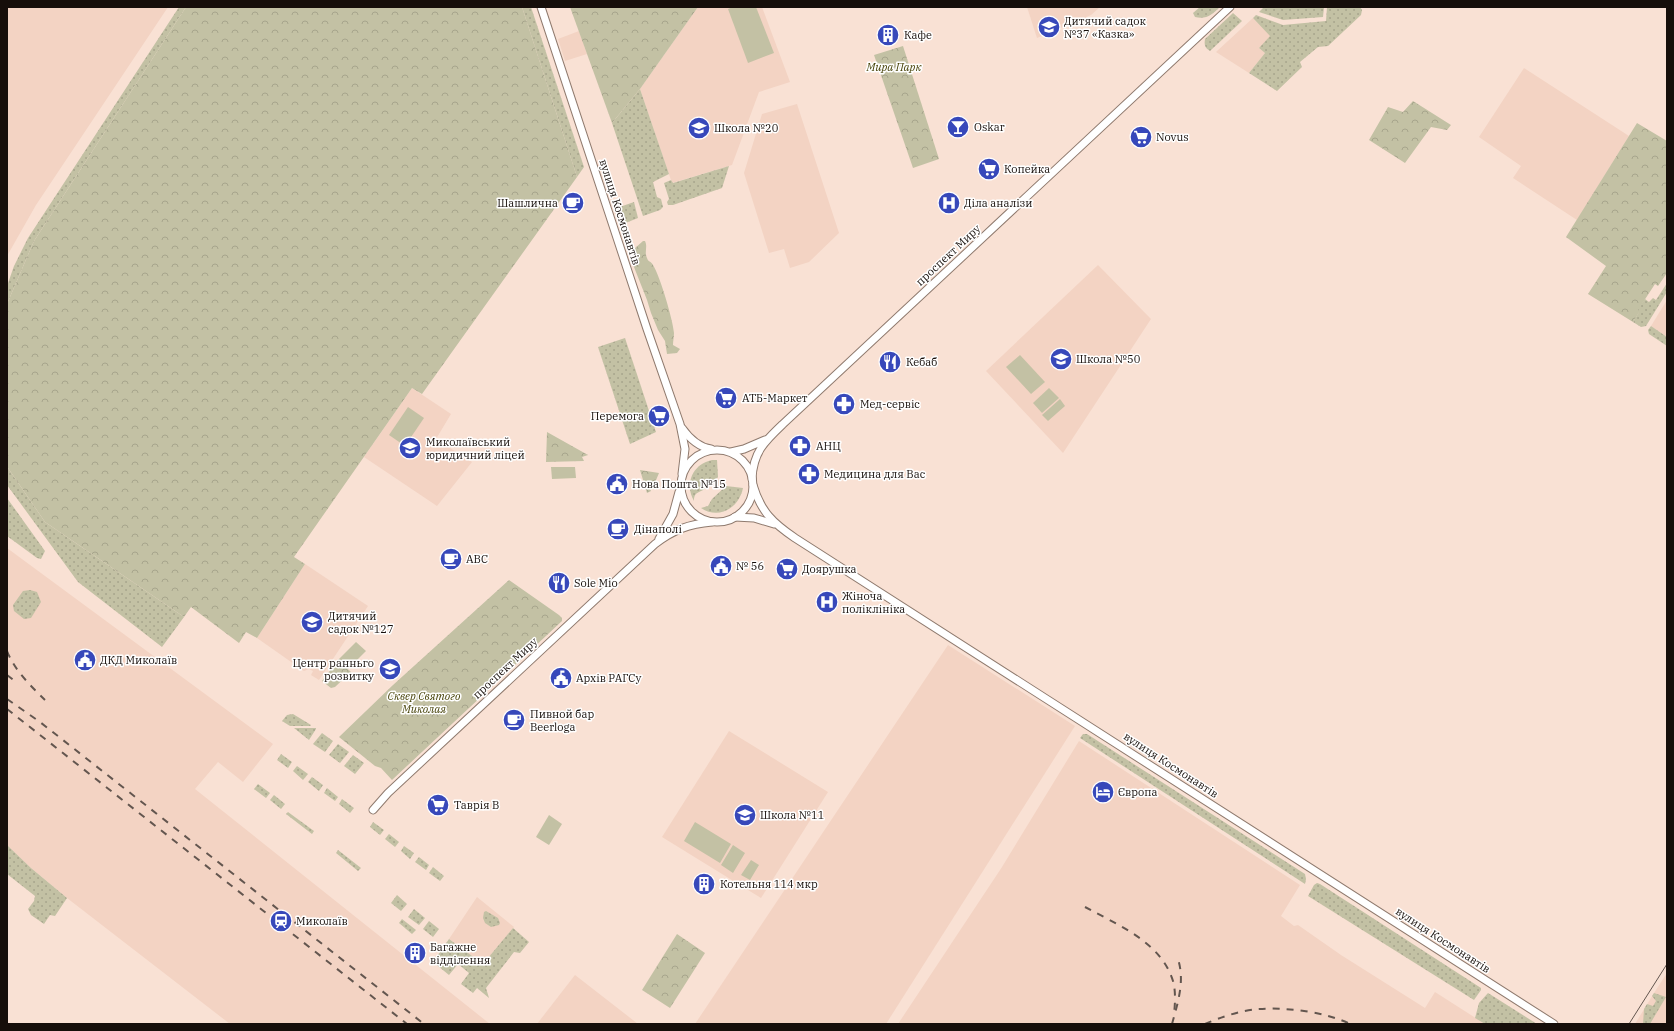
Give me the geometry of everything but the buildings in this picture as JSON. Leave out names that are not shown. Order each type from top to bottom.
[{"type":"main road","name":"вулиця Космонавтів","points":[[541,7],[647,329],[680,424],[685,449],[682,474]]},
{"type":"main road","name":"проспект Миру","points":[[752,482],[754,461],[758,452],[769,438],[1230,7]]},
{"type":"main road","name":"вулиця Космонавтів","points":[[680,424],[687,435],[696,443],[714,450]]},
{"type":"main road","name":"проспект Миру","points":[[730,452],[750,447],[769,438]]},
{"type":"main road","points":[[714,450],[730,452],[745,463],[752,482],[751,498],[747,506],[735,517],[724,522],[712,522],[698,517],[690,511],[684,502],[680,488],[682,474],[694,457],[704,452],[714,450]]},
{"type":"main road","name":"вулиця Космонавтів","points":[[752,482],[759,502],[766,514],[776,524],[1554,1024]]},
{"type":"main road","name":"проспект Миру","points":[[655,544],[673,514],[680,488]]},
{"type":"main road","name":"вулиця Космонавтів","points":[[735,517],[754,518],[776,524]]},
{"type":"main road","name":"проспект Миру","points":[[373,810],[388,793],[655,544],[673,531],[682,527],[692,524],[712,522]]},
{"type":"shaded area","points":[[7,7],[168,7],[36,205],[7,256]]},
{"type":"shaded area","name":"Школа №20","points":[[698,7],[762,7],[790,82],[759,92],[732,165],[672,183],[640,89]]},
{"type":"shaded area","name":"Дитячий садок №37 «Казка»","points":[[1027,7],[1100,7],[1091,15],[1037,38]]},
{"type":"shaded area","points":[[1253,18],[1271,36],[1259,48],[1265,53],[1249,73],[1216,52]]},
{"type":"shaded area","points":[[579,31],[587,54],[565,61],[558,39]]},
{"type":"shaded area","points":[[1524,68],[1629,136],[1577,220],[1513,178],[1521,166],[1479,137]]},
{"type":"shaded area","points":[[797,104],[839,233],[809,262],[790,268],[784,249],[769,253],[744,173],[762,114]]},
{"type":"shaded area","name":"Школа №50","points":[[1098,265],[1151,319],[1063,453],[986,371]]},
{"type":"shaded area","points":[[1667,300],[1667,337],[1651,326]]},
{"type":"shaded area","name":"Миколаївський юридичний ліцей","points":[[412,388],[451,414],[436,439],[472,462],[437,506],[364,457]]},
{"type":"shaded area","points":[[7,548],[273,744],[243,782],[218,762],[195,789],[490,1024],[230,1024],[67,898],[31,868],[7,845]]},
{"type":"shaded area","name":"Дитячий садок №127","points":[[305,564],[368,606],[319,680],[311,675],[313,671],[309,669],[304,671],[257,638]]},
{"type":"shaded area","points":[[948,645],[1075,726],[886,1024],[695,1024]]},
{"type":"shaded area","name":"Школа №11","points":[[729,731],[828,792],[761,898],[662,837]]},
{"type":"shaded area","points":[[1079,741],[1300,885],[1281,916],[1294,926],[1298,925],[1341,955],[1425,1008],[1435,992],[1485,1024],[898,1024],[1002,867]]},
{"type":"shaded area","points":[[477,897],[514,927],[483,964],[449,939]]},
{"type":"shaded area","points":[[1667,973],[1667,1024],[1635,1024],[1654,993]]},
{"type":"shaded area","points":[[575,975],[638,1024],[537,1024]]},
{"type":"green space","points":[[179,7],[186,7],[34,241],[7,304],[7,286],[14,266],[28,238]]},
{"type":"green space","points":[[186,7],[522,7],[577,177],[422,394],[412,388],[294,557],[305,564],[257,638],[246,632],[239,643],[191,607],[184,617],[45,522],[8,468],[7,457],[7,304],[34,241]]},
{"type":"green space","points":[[522,7],[531,7],[584,167],[577,177]]},
{"type":"green space","points":[[570,7],[698,7],[640,89],[612,123]]},
{"type":"green space","points":[[733,7],[756,7],[774,53],[748,63],[728,9]]},
{"type":"green space","points":[[1200,7],[1220,7],[1206,17],[1195,17],[1193,13]]},
{"type":"green space","points":[[1264,7],[1324,7],[1323,17],[1283,20],[1259,12]]},
{"type":"green space","points":[[1327,7],[1360,7],[1362,10],[1361,15],[1328,46],[1318,47],[1300,62],[1302,67],[1277,91],[1249,73],[1265,53],[1259,48],[1270,36],[1253,18],[1256,15],[1283,25],[1326,21]]},
{"type":"green space","points":[[1233,13],[1242,21],[1210,51],[1205,46],[1205,39]]},
{"type":"green space","name":"Мира Парк","points":[[903,46],[939,159],[913,168],[874,55]]},
{"type":"green space","points":[[640,89],[669,174],[653,182],[657,197],[661,199],[663,207],[660,210],[643,216],[612,123]]},
{"type":"green space","points":[[1413,101],[1451,125],[1447,130],[1431,127],[1405,163],[1369,140],[1388,107],[1403,112]]},
{"type":"green space","points":[[1637,123],[1667,141],[1667,273],[1658,286],[1655,284],[1638,310],[1640,311],[1633,322],[1588,294],[1606,266],[1566,237]]},
{"type":"green space","points":[[729,166],[722,188],[673,205],[668,205],[667,202],[669,199],[664,183],[671,180],[673,183]]},
{"type":"green space","points":[[634,202],[638,218],[623,224],[619,223],[614,209]]},
{"type":"green space","points":[[643,241],[646,243],[647,259],[656,271],[666,298],[674,333],[673,345],[680,349],[677,353],[667,354],[665,341],[658,330],[632,262],[634,249]]},
{"type":"green space","points":[[1667,283],[1667,292],[1646,326],[1641,327],[1633,322],[1639,312],[1637,310],[1645,299],[1649,302],[1653,298],[1656,300]]},
{"type":"green space","points":[[1651,326],[1667,337],[1667,346],[1649,334],[1648,330]]},
{"type":"green space","points":[[625,338],[656,432],[630,444],[598,347]]},
{"type":"green space","points":[[1020,355],[1045,382],[1031,394],[1006,367]]},
{"type":"green space","points":[[1049,388],[1059,398],[1042,413],[1033,403]]},
{"type":"green space","points":[[1060,399],[1065,406],[1048,421],[1042,415]]},
{"type":"green space","points":[[408,407],[424,418],[405,446],[389,435]]},
{"type":"green space","points":[[547,432],[588,455],[582,457],[584,461],[546,462]]},
{"type":"green space","points":[[7,457],[8,468],[45,522],[184,617],[162,647],[78,582],[7,485]]},
{"type":"green space","points":[[717,460],[718,477],[706,488],[695,495],[694,501],[690,488],[692,475],[695,470],[705,462]]},
{"type":"green space","points":[[551,467],[575,467],[576,478],[552,479]]},
{"type":"green space","points":[[640,470],[659,473],[654,485],[650,489],[651,491],[647,493]]},
{"type":"green space","points":[[726,486],[743,488],[741,495],[733,506],[727,510],[715,513],[701,508],[708,506],[712,499]]},
{"type":"green space","points":[[7,498],[45,551],[41,559],[37,558],[7,536]]},
{"type":"green space","name":"Сквер Святого Миколая","points":[[509,580],[559,615],[562,618],[562,621],[392,780],[381,768],[375,766],[339,737],[393,685]]},
{"type":"green space","points":[[30,590],[37,592],[41,602],[31,618],[24,619],[14,611],[13,605],[23,591]]},
{"type":"green space","points":[[356,642],[366,651],[348,669],[338,660]]},
{"type":"green space","points":[[338,660],[351,672],[335,687],[331,688],[322,681]]},
{"type":"green space","points":[[293,714],[311,725],[290,726],[282,721],[287,715]]},
{"type":"green space","points":[[294,728],[316,728],[316,729],[309,740]]},
{"type":"green space","points":[[322,733],[333,741],[325,752],[313,744]]},
{"type":"green space","points":[[1083,734],[1087,734],[1305,874],[1305,884],[1080,738]]},
{"type":"green space","points":[[338,744],[349,752],[340,763],[329,755]]},
{"type":"green space","points":[[281,754],[292,762],[288,768],[277,760]]},
{"type":"green space","points":[[353,755],[364,763],[355,774],[344,766]]},
{"type":"green space","points":[[297,766],[308,774],[303,780],[293,771]]},
{"type":"green space","points":[[312,777],[323,785],[319,791],[308,782]]},
{"type":"green space","points":[[258,784],[270,793],[266,798],[254,789]]},
{"type":"green space","points":[[327,788],[338,797],[335,801],[324,793]]},
{"type":"green space","points":[[274,795],[285,804],[281,809],[270,800]]},
{"type":"green space","points":[[342,799],[354,808],[350,813],[339,804]]},
{"type":"green space","points":[[288,812],[314,831],[312,834],[286,814]]},
{"type":"green space","points":[[549,815],[562,824],[549,845],[536,837]]},
{"type":"green space","points":[[373,822],[384,830],[380,835],[370,827]]},
{"type":"green space","points":[[695,822],[731,844],[720,863],[684,841]]},
{"type":"green space","points":[[389,834],[399,842],[395,847],[385,839]]},
{"type":"green space","points":[[7,845],[31,868],[67,898],[55,916],[50,915],[44,924],[31,915],[28,909],[34,901],[35,896],[7,874]]},
{"type":"green space","points":[[733,845],[745,853],[733,873],[721,865]]},
{"type":"green space","points":[[404,846],[414,853],[410,859],[401,851]]},
{"type":"green space","points":[[338,850],[361,868],[358,871],[336,853]]},
{"type":"green space","points":[[419,857],[429,865],[426,870],[415,862]]},
{"type":"green space","points":[[751,860],[759,865],[750,880],[741,875]]},
{"type":"green space","points":[[433,867],[444,876],[440,881],[429,873]]},
{"type":"green space","points":[[1317,883],[1481,988],[1481,990],[1474,1000],[1308,896],[1314,885]]},
{"type":"green space","points":[[397,895],[407,904],[401,911],[391,903]]},
{"type":"green space","points":[[414,909],[425,918],[419,925],[408,917]]},
{"type":"green space","points":[[486,911],[498,918],[500,923],[499,925],[491,927],[485,923],[483,918],[484,912]]},
{"type":"green space","points":[[402,919],[416,930],[412,934],[399,923]]},
{"type":"green space","points":[[429,921],[439,929],[433,937],[423,929]]},
{"type":"green space","points":[[513,928],[529,942],[520,953],[514,952],[486,988],[489,998],[477,988],[473,993],[461,984],[469,973],[458,964],[449,975],[433,962],[449,939],[483,964]]},
{"type":"green space","points":[[677,934],[705,953],[670,1008],[642,990]]},
{"type":"green space","points":[[1488,993],[1537,1024],[1485,1024],[1475,1018],[1479,1003]]},
{"type":"green space","points":[[1654,993],[1666,997],[1650,1024],[1643,1024],[1644,1009],[1647,1004],[1653,1006],[1656,1001],[1652,996]]},
{"type":"tram line","points":[[1629,1024],[1667,964]]},
{"type":"railway","points":[[7,651],[14,665],[28,683],[45,700]]},
{"type":"railway","points":[[7,675],[16,682]]},
{"type":"railway","points":[[7,699],[40,722],[424,1024]]},
{"type":"railway","points":[[7,709],[407,1024]]},
{"type":"railway","points":[[1085,907],[1137,936],[1149,945],[1159,956],[1167,967],[1173,981],[1175,994],[1174,1015]]},
{"type":"railway","points":[[1172,1024],[1181,983],[1178,959]]},
{"type":"railway","points":[[1205,1024],[1239,1012],[1270,1009],[1318,1013],[1350,1024]]},
{"type":"place","name":"Дитячий садок №37 «Казка»","points":[[1049,27]]},
{"type":"place","name":"Кафе","points":[[888,35]]},
{"type":"place","name":"Oskar","points":[[958,127]]},
{"type":"place","name":"Школа №20","points":[[699,128]]},
{"type":"place","name":"Novus","points":[[1141,137]]},
{"type":"place","name":"Копейка","points":[[989,169]]},
{"type":"place","name":"Шашлична","points":[[573,203]]},
{"type":"place","name":"Діла аналізи","points":[[949,203]]},
{"type":"place","name":"Школа №50","points":[[1061,359]]},
{"type":"place","name":"Кебаб","points":[[890,362]]},
{"type":"place","name":"АТБ-Маркет","points":[[726,398]]},
{"type":"place","name":"Мед-сервіс","points":[[844,404]]},
{"type":"place","name":"Перемога","points":[[659,416]]},
{"type":"place","name":"АНЦ","points":[[800,446]]},
{"type":"place","name":"Миколаївський юридичний ліцей","points":[[410,448]]},
{"type":"place","name":"Медицина для Вас","points":[[809,474]]},
{"type":"place","name":"Нова Пошта №15","points":[[617,484]]},
{"type":"place","name":"Дінаполі","points":[[618,529]]},
{"type":"place","name":"ABC","points":[[451,559]]},
{"type":"place","name":"№ 56","points":[[721,566]]},
{"type":"place","name":"Доярушка","points":[[787,569]]},
{"type":"place","name":"Sole Mio","points":[[559,583]]},
{"type":"place","name":"Жіноча поліклініка","points":[[827,602]]},
{"type":"place","name":"Дитячий садок №127","points":[[312,622]]},
{"type":"place","name":"ДКД Миколаїв","points":[[85,660]]},
{"type":"place","name":"Центр ранньго розвитку","points":[[390,669]]},
{"type":"place","name":"Архів РАГСу","points":[[561,678]]},
{"type":"place","name":"Пивной бар Beerloga","points":[[514,720]]},
{"type":"place","name":"Європа","points":[[1103,792]]},
{"type":"place","name":"Таврія В","points":[[438,805]]},
{"type":"place","name":"Школа №11","points":[[745,815]]},
{"type":"place","name":"Котельня 114 мкр","points":[[704,884]]},
{"type":"place","name":"Миколаїв","points":[[281,921]]},
{"type":"place","name":"Багажне відділення","points":[[415,953]]}]
